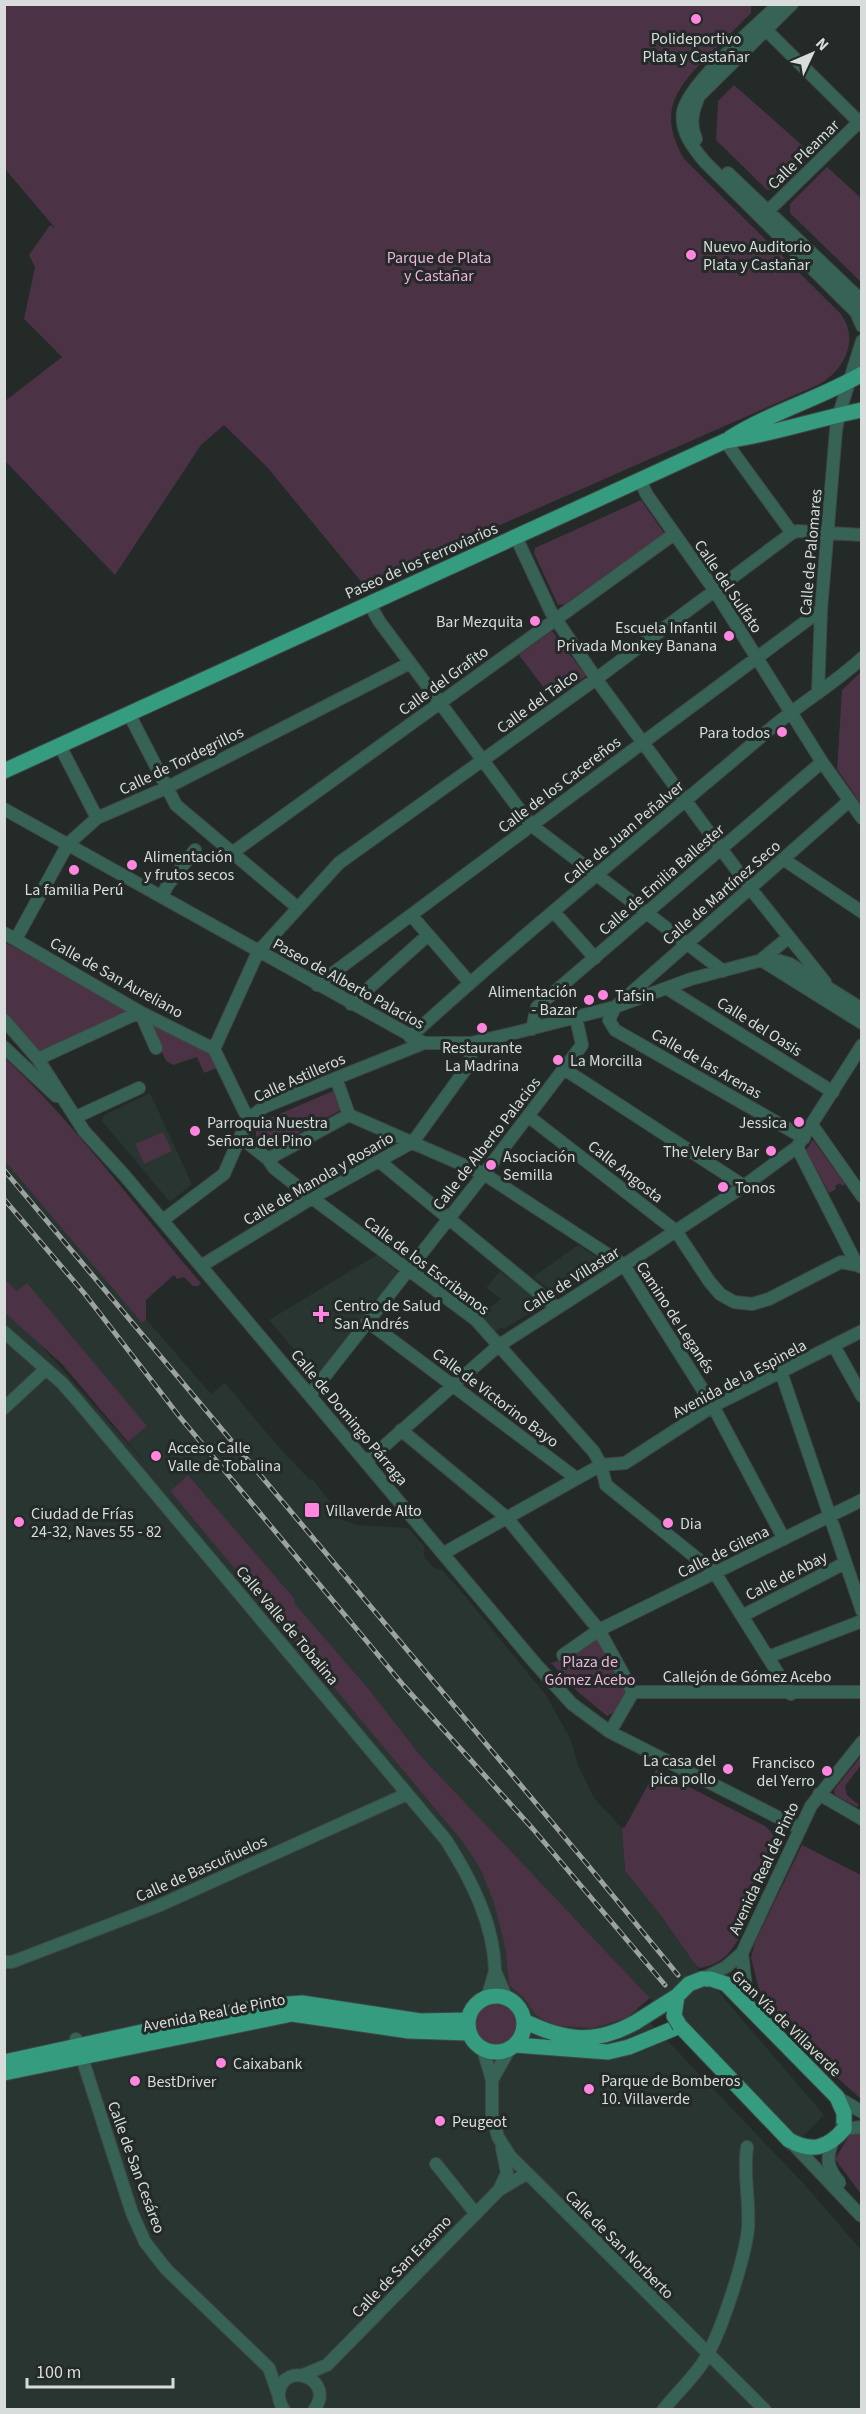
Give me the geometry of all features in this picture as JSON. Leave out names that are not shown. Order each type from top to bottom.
[{"type":"main road","points":[[725,441],[750,425],[855,378]]},
{"type":"main road","name":"Paseo de los Ferroviarios","points":[[4,771],[725,441],[754,437],[861,410]]},
{"type":"main road","name":"Gran Vía de Villaverde","points":[[702,1979],[711,1978],[726,1984],[837,2097],[844,2113],[844,2129]]},
{"type":"main road","points":[[524,2021],[561,2036],[593,2039],[620,2031],[677,1996],[689,1984],[702,1979]]},
{"type":"main road","points":[[512,2047],[522,2034],[524,2021],[521,2012],[507,1999],[497,1996],[477,2003],[469,2026],[475,2043],[483,2049],[496,2053],[512,2047],[608,2052],[642,2042],[680,2026]]},
{"type":"main road","points":[[677,1996],[674,2016],[680,2026],[789,2140],[801,2147],[808,2147],[833,2141],[844,2129]]},
{"type":"main road","name":"Avenida Real de Pinto","points":[[4,2062],[261,2006],[302,2003],[469,2026]]},
{"type":"main road","name":"Avenida Real de Pinto","points":[[4,2073],[78,2047]]},
{"type":"street","points":[[779,4],[763,26],[699,96],[692,126],[694,135],[701,146],[767,212],[861,301]]},
{"type":"street","points":[[792,4],[763,26],[694,90],[683,112],[687,136],[705,162],[856,312],[861,326]]},
{"type":"street","points":[[763,26],[861,122]]},
{"type":"street","name":"Calle Pleamar","points":[[767,212],[861,122]]},
{"type":"street","name":"Calle de Palomares","points":[[818,693],[821,610],[839,414],[855,378],[861,341]]},
{"type":"street","points":[[725,441],[792,533],[796,531],[861,536]]},
{"type":"street","name":"Calle del Sulfato","points":[[640,480],[647,495],[715,591],[792,711]]},
{"type":"street","name":"Calle del Talco","points":[[213,1049],[258,951],[339,863],[596,679],[792,533]]},
{"type":"street","name":"Calle del Grafito","points":[[232,853],[674,534]]},
{"type":"street","points":[[516,537],[556,619],[596,679],[750,888],[831,990]]},
{"type":"street","points":[[369,603],[379,621],[531,825],[723,971]]},
{"type":"street","name":"Calle de los Cacereños","points":[[317,985],[821,610]]},
{"type":"street","name":"Calle de Juan Peñalver","points":[[410,1037],[470,983],[792,711],[840,678],[861,658]]},
{"type":"street","name":"Calle de Tordegrillos","points":[[16,939],[68,844],[97,818],[166,788],[410,663]]},
{"type":"street","points":[[792,711],[822,762],[861,818]]},
{"type":"street","points":[[129,714],[176,805],[298,908]]},
{"type":"street","points":[[60,746],[97,818]]},
{"type":"street","name":"Calle de Emilia Ballester","points":[[532,1029],[537,1007],[822,762]]},
{"type":"street","points":[[4,798],[16,817]]},
{"type":"street","name":"Calle de Martínez Seco","points":[[615,1007],[849,802]]},
{"type":"street","name":"Paseo de Alberto Palacios","points":[[4,808],[16,817],[424,1043],[471,1043],[532,1029],[615,1007],[691,979],[761,960],[782,960],[861,1009]]},
{"type":"street","points":[[162,897],[167,886],[208,833]]},
{"type":"street","points":[[783,860],[861,912]]},
{"type":"street","points":[[554,912],[595,958]]},
{"type":"street","points":[[411,915],[470,983]]},
{"type":"street","name":"Calle de San Aureliano","points":[[4,933],[140,1012],[213,1049]]},
{"type":"street","points":[[351,1004],[428,935]]},
{"type":"street","points":[[788,935],[761,960],[861,1023]]},
{"type":"street","name":"Calle del Oasis","points":[[668,989],[833,1092]]},
{"type":"street","name":"Calle de las Arenas","points":[[615,1007],[609,1020],[615,1030],[801,1142]]},
{"type":"street","points":[[38,1059],[140,1012],[156,1048]]},
{"type":"street","name":"Calle de Alberto Palacios","points":[[310,1395],[582,1045],[576,1018]]},
{"type":"street","name":"Calle de Domingo Párraga","points":[[4,1020],[38,1059],[84,1131],[572,1704],[610,1732],[799,1828]]},
{"type":"street","name":"Calle Astilleros","points":[[162,1220],[224,1174],[248,1119],[264,1107],[424,1043]]},
{"type":"street","name":"Calle de Manola y Rosario","points":[[201,1266],[312,1198],[413,1142],[470,1063],[471,1043]]},
{"type":"street","points":[[859,1266],[801,1142],[861,1045]]},
{"type":"street","name":"Calle de Domingo Párraga","points":[[4,1047],[76,1117]]},
{"type":"street","points":[[213,1049],[248,1119]]},
{"type":"street","points":[[564,1069],[744,1186]]},
{"type":"street","points":[[268,1158],[349,1115],[336,1078]]},
{"type":"street","points":[[76,1117],[139,1088]]},
{"type":"street","name":"Camino de Leganés","points":[[349,1115],[484,1174],[624,1265],[713,1407],[784,1539]]},
{"type":"street","name":"Calle Angosta","points":[[528,1116],[676,1231],[709,1281],[720,1294],[734,1302],[752,1304],[769,1299],[841,1262],[859,1266]]},
{"type":"street","points":[[812,1125],[861,1196]]},
{"type":"street","name":"Calle de los Escribanos","points":[[240,1137],[268,1158],[274,1168],[312,1198],[476,1320],[594,1452],[601,1465],[606,1485],[715,1573],[791,1694]]},
{"type":"street","name":"Calle de Villastar","points":[[366,1462],[498,1346],[744,1186],[801,1142]]},
{"type":"street","points":[[380,1161],[556,1307]]},
{"type":"street","name":"Calle de Victorino Bayo","points":[[368,1322],[576,1478]]},
{"type":"street","name":"Avenida de la Espinela","points":[[444,1553],[601,1465],[625,1463],[713,1407],[861,1331]]},
{"type":"street","name":"Calle Valle de Tobalina","points":[[4,1332],[77,1400],[446,1840],[465,1869],[479,1900],[492,1943],[495,1971],[507,1999]]},
{"type":"street","points":[[834,1346],[861,1396]]},
{"type":"street","points":[[4,1408],[46,1369]]},
{"type":"street","points":[[781,1372],[861,1611]]},
{"type":"street","points":[[401,1430],[506,1517],[600,1630],[633,1692],[610,1732]]},
{"type":"street","name":"Calle de Gilena","points":[[563,1655],[600,1630],[861,1500]]},
{"type":"street","name":"Calle de Abay","points":[[742,1616],[845,1563]]},
{"type":"street","points":[[768,1657],[861,1621]]},
{"type":"street","name":"Callejón de Gómez Acebo","points":[[633,1692],[791,1694],[861,1692]]},
{"type":"street","name":"Avenida Real de Pinto","points":[[702,1979],[726,1967],[742,1953],[799,1828],[819,1794],[861,1742]]},
{"type":"street","name":"Calle de Bascuñuelos","points":[[4,1962],[12,1962],[158,1906],[406,1794]]},
{"type":"street","points":[[819,1794],[861,1819]]},
{"type":"street","name":"Avenida Real de Pinto","points":[[742,1953],[748,2006]]},
{"type":"street","name":"Calle Valle de Tobalina","points":[[487,1998],[495,1971]]},
{"type":"street","name":"Calle de San Cesáreo","points":[[78,2047],[132,2212],[145,2242],[166,2269],[269,2368],[280,2405]]},
{"type":"street","name":"Calle de San Norberto","points":[[492,2080],[512,2047]]},
{"type":"street","name":"Calle de San Norberto","points":[[483,2049],[492,2080],[492,2115],[501,2144],[526,2174],[765,2409]]},
{"type":"street","points":[[837,2097],[861,2112]]},
{"type":"street","points":[[844,2129],[861,2127]]},
{"type":"street","points":[[789,2140],[861,2217]]},
{"type":"street","points":[[833,2141],[827,2159],[829,2169],[861,2206]]},
{"type":"street","points":[[499,2190],[507,2173],[501,2144]]},
{"type":"street","points":[[663,2409],[702,2364],[727,2306],[748,2230],[748,2193],[744,2165],[747,2147]]},
{"type":"street","points":[[436,2164],[476,2214]]},
{"type":"street","name":"Calle de San Erasmo","points":[[318,2388],[327,2365],[499,2190],[526,2174]]},
{"type":"street","name":"Calle de San Erasmo","points":[[299,2375],[327,2365]]},
{"type":"street","name":"Calle de San Cesáreo","points":[[269,2368],[299,2375]]},
{"type":"street","points":[[280,2405],[283,2382],[299,2375],[312,2379],[318,2388],[318,2407]]},
{"type":"shaded area","points":[[150,1093],[192,1184],[170,1202],[102,1121],[104,1115]]},
{"type":"shaded area","points":[[5,1133],[123,1283],[146,1319],[211,1394],[225,1383],[277,1445],[310,1480],[312,1479],[338,1511],[335,1515],[339,1519],[358,1525],[408,1528],[424,1546],[424,1557],[433,1567],[442,1570],[460,1590],[546,1695],[571,1740],[578,1765],[594,1798],[622,1828],[625,1871],[662,1917],[694,1963],[824,2115],[788,2152],[649,1997],[420,1755],[368,1688],[294,1604],[294,1598],[188,1475],[170,1491],[541,1908],[804,2184],[862,2251],[861,2409],[5,2409],[5,1305],[146,1464],[128,1442],[146,1426],[92,1363],[5,1279]]},
{"type":"shaded area","points":[[578,1245],[605,1262],[604,1267],[557,1296],[533,1277]]},
{"type":"shaded area","name":"Centro de Salud San Andrés","points":[[377,1255],[398,1272],[317,1377],[269,1320]]},
{"type":"shaded area","points":[[500,1271],[508,1278],[511,1276],[541,1301],[538,1303],[541,1306],[504,1329],[502,1327],[495,1332],[480,1315],[501,1299],[486,1288]]},
{"type":"green space","name":"Parque de Plata y Castañar","points":[[5,4],[751,5],[751,13],[696,68],[679,91],[671,115],[676,143],[684,159],[840,313],[849,333],[847,353],[843,362],[829,378],[820,384],[364,585],[267,467],[224,425],[201,445],[115,575],[5,461],[5,401],[62,357],[24,319],[35,267],[29,255],[50,225],[55,228],[5,169]]},
{"type":"green space","points":[[734,85],[811,153],[775,190],[767,190],[716,140],[718,101]]},
{"type":"green space","points":[[827,167],[861,198],[861,282],[790,213],[790,204]]},
{"type":"green space","points":[[641,500],[664,533],[565,604],[558,605],[534,553],[535,548]]},
{"type":"green space","points":[[552,631],[586,676],[553,700],[519,655]]},
{"type":"green space","points":[[861,672],[861,804],[837,769],[842,690]]},
{"type":"green space","points":[[4,942],[131,1011],[39,1053],[5,1013]]},
{"type":"green space","points":[[148,1023],[213,1055],[217,1068],[204,1073],[197,1057],[173,1065],[166,1061]]},
{"type":"green space","points":[[5,1058],[82,1139],[201,1283],[198,1286],[193,1286],[184,1277],[177,1279],[174,1275],[146,1300],[146,1319],[142,1323],[5,1161]]},
{"type":"green space","points":[[335,1090],[343,1109],[274,1146],[267,1147],[256,1137],[256,1127],[263,1121]]},
{"type":"green space","points":[[163,1132],[172,1151],[144,1164],[135,1144]]},
{"type":"green space","points":[[813,1140],[845,1184],[842,1186],[840,1183],[829,1193],[806,1150]]},
{"type":"green space","points":[[5,1279],[17,1291],[27,1283],[147,1426],[128,1442],[62,1364],[5,1313]]},
{"type":"green space","points":[[188,1475],[294,1598],[295,1604],[368,1688],[420,1755],[650,1998],[626,2018],[593,2028],[560,2026],[545,2021],[535,2014],[524,1998],[509,1985],[506,1951],[494,1903],[481,1870],[463,1842],[170,1491]]},
{"type":"green space","name":"Plaza de Gómez Acebo","points":[[597,1638],[628,1690],[615,1712],[607,1716],[578,1692],[551,1663],[563,1659]]},
{"type":"green space","points":[[861,1756],[861,1765],[845,1786],[847,1795],[859,1805],[857,1807],[835,1795],[834,1790]]},
{"type":"green space","points":[[656,1770],[765,1826],[776,1841],[777,1853],[741,1935],[728,1954],[718,1962],[699,1968],[625,1871],[622,1828],[625,1827]]},
{"type":"green space","points":[[802,1845],[861,1875],[861,2099],[833,2074],[761,1998],[751,1958],[755,1942]]},
{"type":"green space","points":[[495,2003],[504,2004],[511,2009],[516,2016],[516,2034],[511,2041],[504,2046],[495,2047],[486,2046],[479,2041],[474,2034],[473,2025],[474,2016],[479,2009],[486,2004]]},
{"type":"green space","points":[[861,2133],[861,2194],[835,2159],[850,2134]]},
{"type":"railway","points":[[4,1170],[678,1975]]},
{"type":"railway","points":[[4,1199],[84,1293],[179,1416],[404,1686],[533,1829],[665,1985]]},
{"type":"place","name":"Polideportivo Plata y Castañar","points":[[696,19]]},
{"type":"place","name":"Nuevo Auditorio Plata y Castañar","points":[[691,255]]},
{"type":"place","name":"Bar Mezquita","points":[[535,621]]},
{"type":"place","name":"Escuela Infantil Privada Monkey Banana","points":[[729,636]]},
{"type":"place","name":"Para todos","points":[[782,732]]},
{"type":"place","name":"Alimentación y frutos secos","points":[[132,865]]},
{"type":"place","name":"La familia Perú","points":[[74,870]]},
{"type":"place","name":"Tafsin","points":[[603,995]]},
{"type":"place","name":"Alimentación - Bazar","points":[[589,1000]]},
{"type":"place","name":"Restaurante La Madrina","points":[[482,1028]]},
{"type":"place","name":"La Morcilla","points":[[558,1060]]},
{"type":"place","name":"Jessica","points":[[799,1122]]},
{"type":"place","name":"Parroquia Nuestra Señora del Pino","points":[[195,1131]]},
{"type":"place","name":"The Velery Bar","points":[[771,1151]]},
{"type":"place","name":"Asociación Semilla","points":[[491,1165]]},
{"type":"place","name":"Tonos","points":[[723,1187]]},
{"type":"place","name":"Centro de Salud San Andrés","points":[[321,1314]]},
{"type":"place","name":"Acceso Calle Valle de Tobalina","points":[[156,1456]]},
{"type":"place","name":"Villaverde Alto","points":[[312,1510]]},
{"type":"place","name":"Ciudad de Frías 24-32, Naves 55 - 82","points":[[19,1522]]},
{"type":"place","name":"Dia","points":[[668,1523]]},
{"type":"place","name":"La casa del pica pollo","points":[[728,1769]]},
{"type":"place","name":"Francisco del Yerro","points":[[827,1771]]},
{"type":"place","name":"Caixabank","points":[[221,2063]]},
{"type":"place","name":"BestDriver","points":[[135,2081]]},
{"type":"place","name":"Parque de Bomberos 10. Villaverde","points":[[589,2089]]},
{"type":"place","name":"Peugeot","points":[[440,2121]]}]
